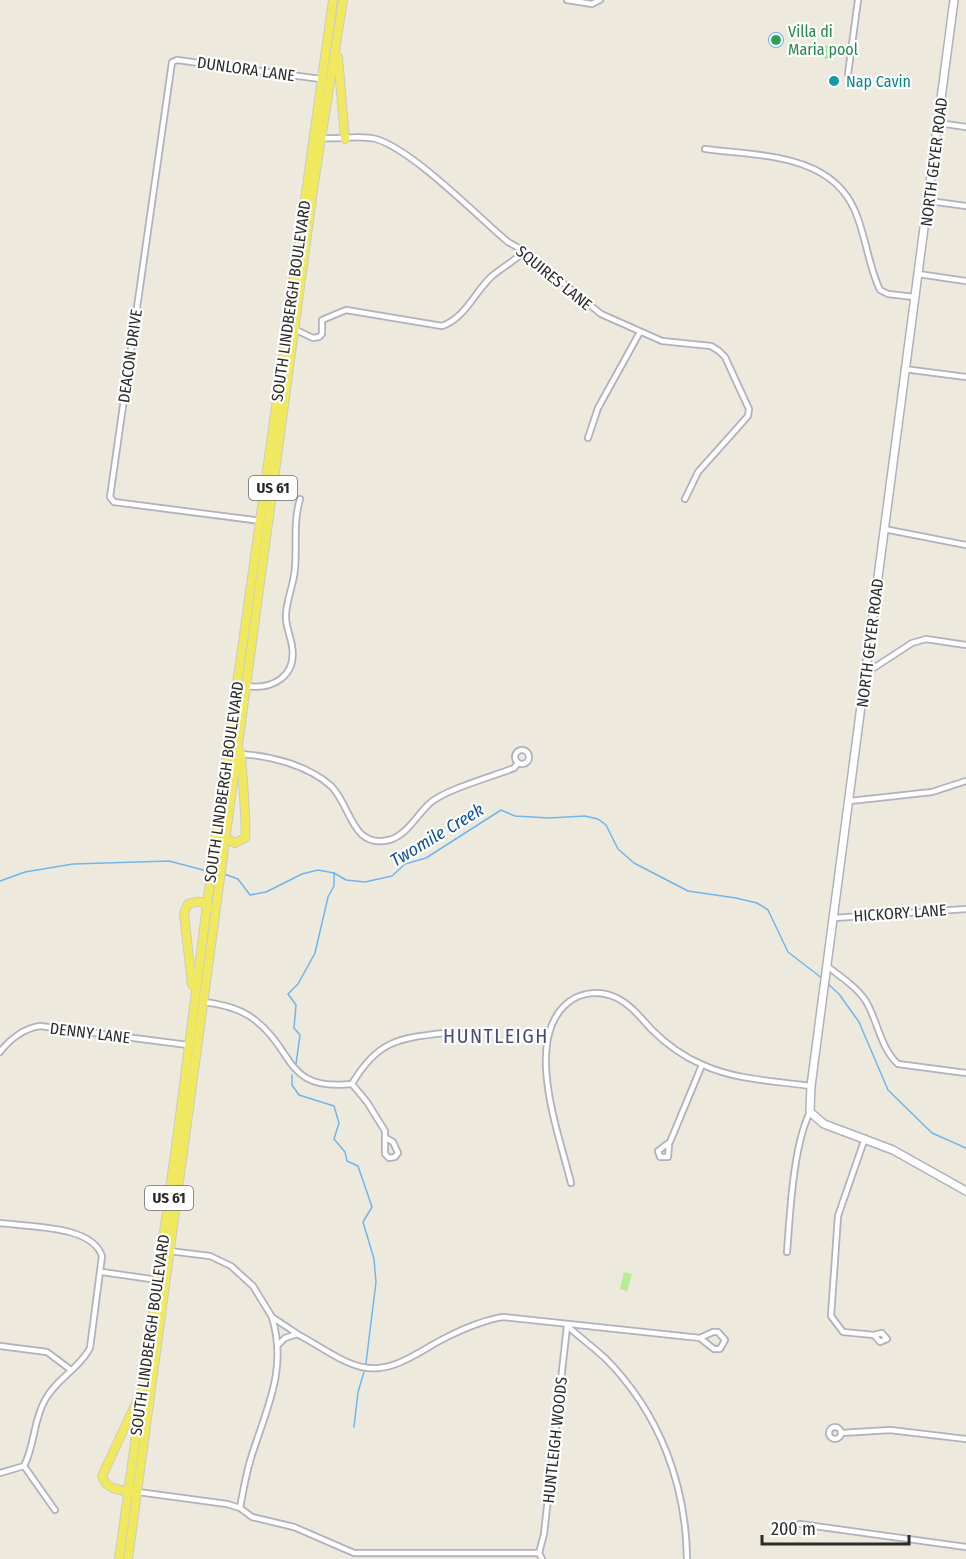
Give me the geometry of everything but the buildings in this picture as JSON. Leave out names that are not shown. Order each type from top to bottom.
[{"type":"main road","name":"SOUTH LINDBERGH BOULEVARD","points":[[119,1559],[158,1280],[212,859],[261,521],[312,136],[333,3]]},
{"type":"main road","name":"SOUTH LINDBERGH BOULEVARD","points":[[128,1559],[294,329],[342,3]]},
{"type":"main road","points":[[337,37],[345,139]]},
{"type":"main road","points":[[217,826],[225,839],[232,843],[245,838],[247,831],[238,741]]},
{"type":"main road","points":[[194,998],[184,914],[188,904],[200,901],[206,904],[214,916]]},
{"type":"main road","points":[[138,1492],[106,1485],[103,1481],[103,1470],[121,1438],[143,1386]]},
{"type":"street","points":[[567,0],[592,4],[600,0]]},
{"type":"street","points":[[848,74],[858,0]]},
{"type":"street","name":"NORTH GEYER ROAD","points":[[810,1112],[811,1086],[954,0]]},
{"type":"street","name":"DUNLORA LANE","points":[[172,62],[177,60],[321,79]]},
{"type":"street","name":"DEACON DRIVE","points":[[172,62],[110,497],[114,502],[169,511],[261,521]]},
{"type":"street","points":[[939,123],[966,127]]},
{"type":"street","name":"SQUIRES LANE","points":[[312,136],[345,139],[367,137],[399,150],[588,306],[670,344],[711,346],[719,351],[725,357],[749,409],[748,416],[698,472],[685,499]]},
{"type":"street","points":[[705,149],[801,163],[829,177],[844,191],[856,211],[880,290],[888,294],[914,297]]},
{"type":"street","points":[[929,201],[966,206]]},
{"type":"street","points":[[294,329],[313,338],[319,337],[322,334],[322,320],[342,310],[432,326],[452,323],[470,305],[482,286],[514,262],[524,251]]},
{"type":"street","points":[[918,274],[966,281]]},
{"type":"street","points":[[588,438],[598,408],[640,332]]},
{"type":"street","points":[[904,369],[966,377]]},
{"type":"street","points":[[246,686],[265,688],[274,684],[284,677],[292,662],[286,610],[295,567],[294,533],[300,499]]},
{"type":"street","points":[[884,529],[966,545]]},
{"type":"street","points":[[866,673],[912,644],[926,639],[966,645]]},
{"type":"street","points":[[241,754],[274,759],[311,774],[331,786],[353,827],[368,840],[388,841],[407,828],[431,802],[514,768],[519,763]]},
{"type":"street","points":[[850,801],[922,794],[966,781]]},
{"type":"street","name":"HICKORY LANE","points":[[834,918],[966,909]]},
{"type":"street","points":[[827,969],[860,993],[868,1005],[890,1057],[898,1064],[966,1073]]},
{"type":"street","points":[[571,1183],[546,1079],[549,1035],[564,1005],[575,997],[587,993],[606,994],[616,998],[627,1005],[667,1043],[702,1065],[748,1077],[811,1086]]},
{"type":"street","points":[[203,1002],[228,1006],[255,1020],[304,1078],[326,1085],[352,1084]]},
{"type":"street","name":"DENNY LANE","points":[[0,1052],[21,1034],[40,1026],[188,1045]]},
{"type":"street","points":[[352,1084],[371,1056],[381,1047],[403,1038],[445,1033]]},
{"type":"street","points":[[669,1145],[702,1065]]},
{"type":"street","points":[[352,1084],[376,1116],[386,1138]]},
{"type":"street","points":[[788,1252],[791,1208],[801,1143],[810,1112],[824,1124],[893,1150],[966,1191]]},
{"type":"street","points":[[865,1138],[838,1216],[831,1316],[843,1332],[874,1335]]},
{"type":"street","points":[[0,1223],[82,1234],[99,1246],[102,1272],[90,1348],[84,1361],[72,1370],[46,1398],[39,1413],[31,1453],[24,1466],[0,1473]]},
{"type":"street","points":[[169,1251],[210,1256],[231,1266],[254,1286],[272,1317],[279,1345],[275,1380],[246,1473],[240,1508]]},
{"type":"street","points":[[102,1272],[158,1280]]},
{"type":"street","points":[[272,1317],[297,1334],[355,1365],[382,1368],[489,1319],[530,1319],[567,1326],[596,1325],[700,1338],[714,1349],[720,1349],[724,1340],[723,1335],[718,1332],[700,1338]]},
{"type":"street","points":[[567,1326],[605,1358],[627,1383],[658,1431],[670,1457],[683,1504],[687,1559]]},
{"type":"street","name":"HUNTLEIGH WOODS","points":[[539,1553],[545,1528],[567,1326]]},
{"type":"street","points":[[279,1345],[285,1338],[297,1334]]},
{"type":"street","points":[[0,1346],[47,1352],[72,1370]]},
{"type":"street","points":[[841,1433],[890,1430],[966,1439]]},
{"type":"street","points":[[24,1466],[55,1510]]},
{"type":"street","points":[[138,1492],[215,1502],[240,1508],[252,1517],[294,1527],[354,1553],[539,1553],[542,1559]]},
{"type":"street","points":[[800,1524],[966,1547]]},
{"type":"green space","points":[[825,45],[831,45],[835,52],[831,59],[825,59],[821,55],[821,49]]},
{"type":"green space","points":[[624,1272],[632,1274],[627,1291],[620,1289]]},
{"type":"water","name":"Villa di Maria pool","points":[[776,32],[784,40],[776,48],[768,40]]},
{"type":"waterway","name":"Twomile Creek","points":[[224,874],[238,879],[250,895],[266,892],[302,874],[318,870],[334,873],[346,880],[365,882],[392,876],[405,864],[426,858],[501,810],[515,816],[549,818],[585,816],[598,819],[606,825],[618,849],[634,863],[688,891],[736,898],[757,903],[768,910],[788,952],[823,979]]},
{"type":"waterway","name":"Twomile Creek","points":[[0,881],[25,872],[73,864],[169,861],[207,871]]},
{"type":"waterway","points":[[296,1064],[300,1035],[294,1028],[296,1005],[288,994],[298,984],[315,953],[328,897],[334,886],[334,873]]},
{"type":"waterway","name":"Twomile Creek","points":[[827,983],[839,994],[859,1022],[888,1090],[932,1133],[966,1148]]},
{"type":"waterway","points":[[292,1075],[292,1085],[299,1095],[334,1106],[339,1123],[334,1139],[345,1152],[347,1161],[358,1166],[372,1207],[363,1222],[374,1259],[376,1282],[366,1363]]},
{"type":"waterway","points":[[354,1427],[358,1392],[364,1372]]},
{"type":"place","name":"Villa di Maria pool","points":[[776,40]]},
{"type":"place","name":"Nap Cavin","points":[[834,81]]},
{"type":"district","name":"HUNTLEIGH","points":[[496,1036]]}]
